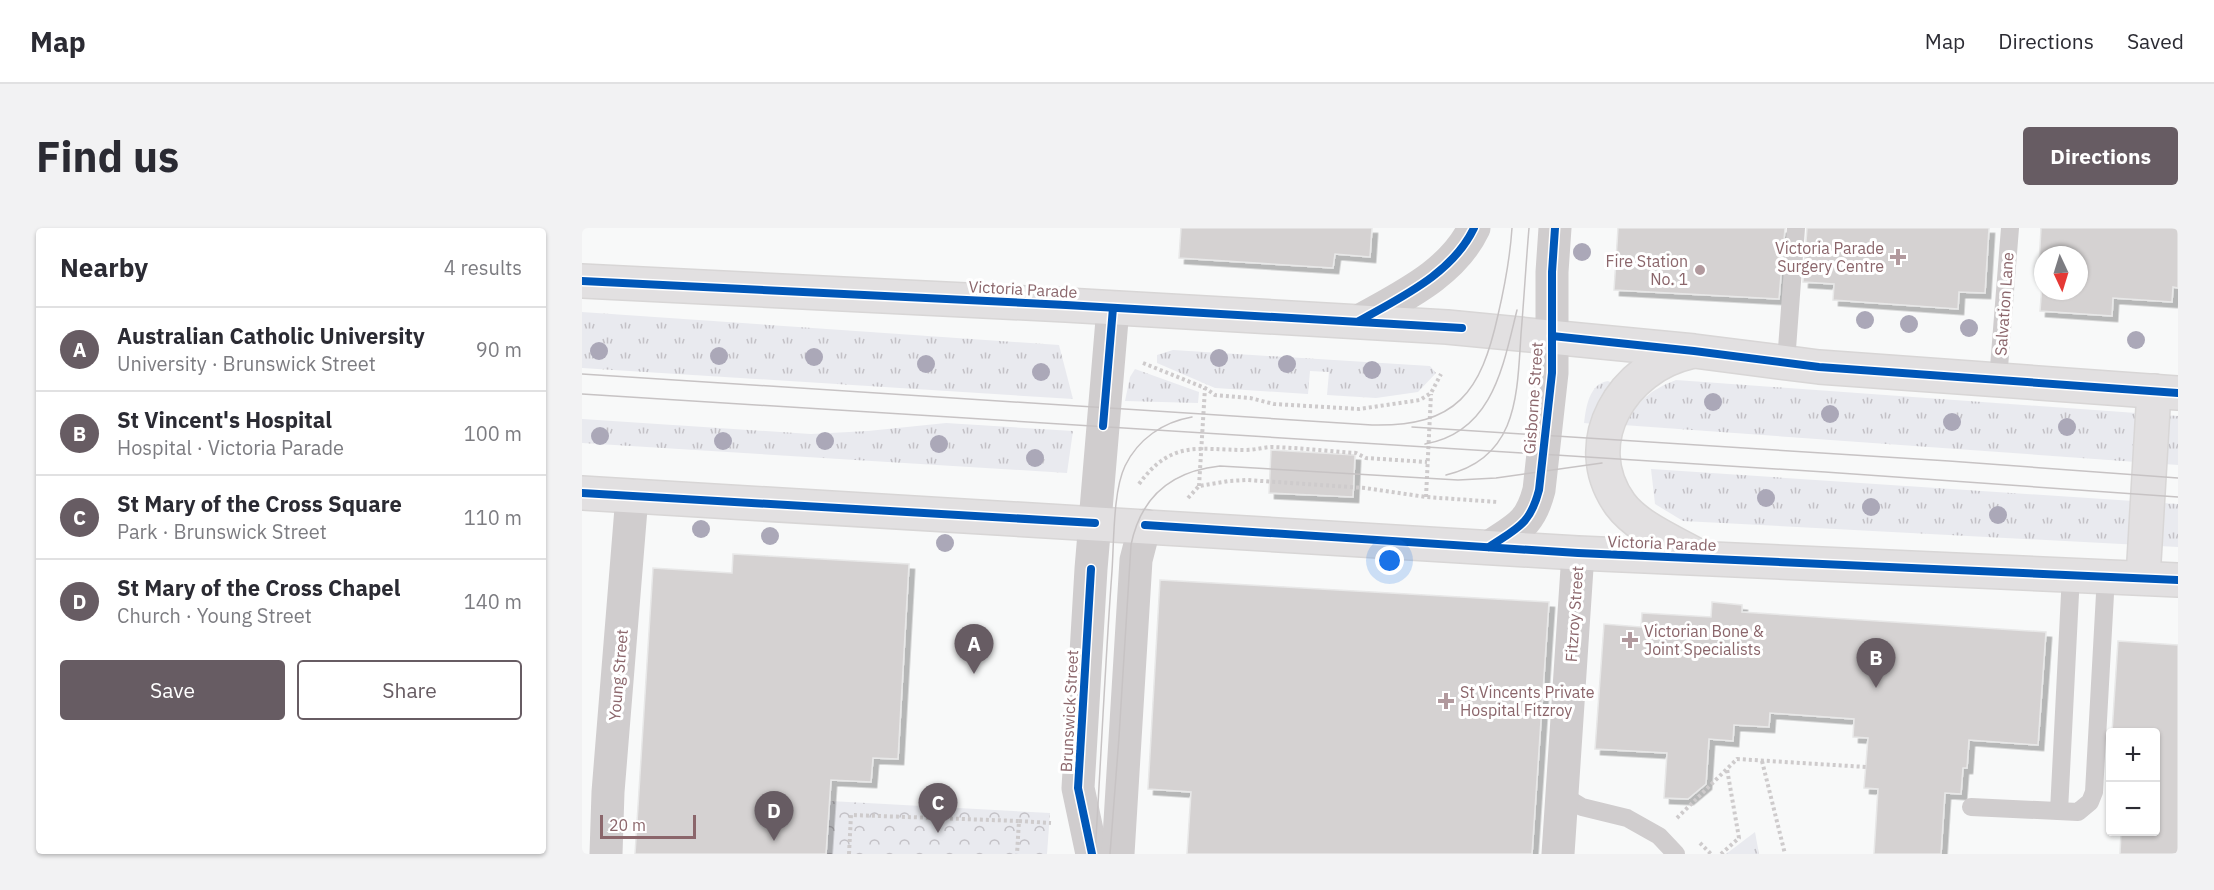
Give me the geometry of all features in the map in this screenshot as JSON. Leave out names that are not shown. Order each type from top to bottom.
[{"type":"main road","name":"Victoria Parade","points":[[582,281],[1359,321],[1552,336],[1819,367],[2166,392]]},
{"type":"main road","points":[[1694,351],[1660,363],[1638,378],[1611,413],[1602,444],[1608,479],[1621,505],[1633,517],[1699,558]]},
{"type":"main road","points":[[2143,578],[2166,392]]},
{"type":"main road","name":"Victoria Parade","points":[[582,493],[1145,525],[1578,553],[2178,580]]},
{"type":"street","points":[[1359,321],[1413,291],[1442,269],[1460,250],[1474,228]]},
{"type":"street","name":"Gisborne Street","points":[[1489,547],[1521,526],[1536,504],[1552,373],[1555,228]]},
{"type":"street","name":"Brunswick Street","points":[[1092,854],[1078,788],[1095,523],[1113,308]]},
{"type":"street","name":"Young Street","points":[[606,854],[608,792],[632,496]]},
{"type":"street","points":[[1118,854],[1136,560],[1145,525]]},
{"type":"street","name":"Fitzroy Street","points":[[1558,854],[1578,553]]},
{"type":"lane","points":[[1786,362],[1796,228]]},
{"type":"lane","name":"Salvation Lane","points":[[1998,380],[2010,228]]},
{"type":"lane","points":[[2059,811],[2071,574]]},
{"type":"lane","points":[[1971,807],[2078,812],[2090,802],[2094,792],[2106,576]]},
{"type":"lane","points":[[1562,795],[1582,807],[1627,818],[1659,836],[1676,854]]},
{"type":"path","points":[[1143,363],[1205,388],[1215,395],[1250,398],[1274,404],[1359,409],[1420,400],[1431,393]]},
{"type":"path","points":[[1425,497],[1431,393],[1441,374]]},
{"type":"path","points":[[1199,486],[1205,388]]},
{"type":"path","points":[[1139,484],[1149,470],[1169,456],[1202,447],[1247,450],[1271,447],[1356,453],[1366,458],[1427,462]]},
{"type":"path","points":[[1187,498],[1199,486],[1247,480],[1365,488],[1425,497],[1500,502]]},
{"type":"path","points":[[1659,836],[1737,759],[1866,767]]},
{"type":"path","points":[[1762,761],[1785,854]]},
{"type":"path","points":[[1721,854],[1739,838],[1727,769]]},
{"type":"path","points":[[849,854],[851,815],[1057,824]]},
{"type":"path","points":[[1017,854],[1019,821]]},
{"type":"green space","points":[[582,312],[1059,345],[1073,399],[582,368]]},
{"type":"green space","points":[[1173,350],[1430,366],[1436,373],[1418,392],[1376,398],[1327,395],[1329,372],[1310,371],[1308,394],[1215,388],[1157,363],[1157,355]]},
{"type":"green space","points":[[1135,369],[1199,392],[1198,403],[1125,401],[1130,377]]},
{"type":"green space","points":[[1676,380],[2178,416],[2178,465],[1623,425],[1645,397]]},
{"type":"green space","points":[[1608,381],[1612,383],[1594,424],[1584,423],[1587,403],[1593,391]]},
{"type":"green space","points":[[582,419],[811,434],[946,423],[1073,431],[1067,473],[582,443]]},
{"type":"green space","points":[[1651,469],[2178,504],[2178,547],[1683,521],[1655,504]]},
{"type":"green space","points":[[830,801],[1050,813],[1047,854],[827,854]]},
{"type":"green space","points":[[1755,832],[1759,854],[1726,854]]},
{"type":"building","points":[[1181,228],[1372,228],[1370,257],[1335,254],[1333,268],[1179,258]]},
{"type":"building","name":"Fire Station No. 1","points":[[1618,228],[1785,228],[1779,299],[1614,290]]},
{"type":"building","points":[[1807,228],[1989,228],[1985,293],[1959,292],[1958,309],[1833,300],[1834,284],[1803,282]]},
{"type":"building","points":[[2041,228],[2178,228],[2178,288],[2173,287],[2172,302],[2113,298],[2112,316],[2040,311],[2041,300],[2088,300],[2088,246],[2040,246]]},
{"type":"building","points":[[1271,450],[1355,455],[1353,497],[1269,493]]},
{"type":"building","points":[[733,554],[909,564],[898,759],[873,758],[871,782],[831,780],[826,854],[635,854],[653,568],[732,573]]},
{"type":"building","points":[[1160,580],[1549,602],[1532,854],[1187,854],[1191,792],[1148,789]]},
{"type":"building","points":[[1712,602],[1742,605],[1742,612],[2046,632],[2038,745],[1969,740],[1967,768],[1963,768],[1961,794],[1945,793],[1941,854],[1874,854],[1878,789],[1864,788],[1868,738],[1853,737],[1854,719],[1770,713],[1769,727],[1734,725],[1733,741],[1709,739],[1706,784],[1688,799],[1664,798],[1667,753],[1595,749],[1604,624],[1641,627],[1642,613],[1711,617]]},
{"type":"building","points":[[2118,641],[2178,645],[2178,854],[2120,854],[2121,836],[2160,836],[2160,728],[2112,728]]},
{"type":"tram line","points":[[582,374],[1372,425],[1401,424],[1425,419],[1445,411],[1460,400],[1473,384],[1483,365],[1498,315],[1507,272],[1512,228]]},
{"type":"tram line","points":[[1446,475],[1470,467],[1488,454],[1500,439],[1509,421],[1518,379],[1529,228]]},
{"type":"tram line","points":[[1425,444],[1448,437],[1466,426],[1480,411],[1500,374],[1517,310]]},
{"type":"tram line","points":[[582,394],[1825,472],[2178,497]]},
{"type":"tram line","points":[[1095,854],[1118,489],[1130,456],[1144,440],[1171,423],[1192,417]]},
{"type":"tram line","points":[[1412,427],[2178,478]]},
{"type":"tram line","points":[[1110,854],[1131,545],[1142,513],[1161,489],[1187,474],[1220,466],[1458,480],[1496,478],[1602,463]]},
{"type":"cycle path","points":[[1359,321],[1408,293],[1439,271],[1453,259],[1474,228]]},
{"type":"cycle path","points":[[1489,547],[1515,530],[1527,518],[1539,490],[1552,373],[1552,272],[1555,228]]},
{"type":"cycle path","points":[[582,281],[1066,305],[1462,328]]},
{"type":"cycle path","points":[[1103,426],[1113,308]]},
{"type":"cycle path","points":[[1552,336],[1819,367],[2178,393]]},
{"type":"cycle path","points":[[582,493],[1095,523]]},
{"type":"cycle path","points":[[1145,525],[1578,553],[2178,580]]},
{"type":"cycle path","points":[[1091,569],[1078,788],[1092,854]]},
{"type":"place","name":"Victoria Parade Surgery Centre","points":[[1898,257]]},
{"type":"place","name":"Fire Station No. 1","points":[[1700,270]]},
{"type":"place","name":"Victorian Bone & Joint Specialists","points":[[1630,640]]},
{"type":"place","name":"Australian Catholic University","points":[[974,674]]},
{"type":"place","name":"St Vincent's Hospital","points":[[1876,688]]},
{"type":"place","name":"St Vincents Private Hospital Fitzroy","points":[[1446,701]]},
{"type":"place","name":"St Mary of the Cross Square","points":[[938,833]]},
{"type":"place","name":"St Mary of the Cross Chapel","points":[[774,841]]}]
